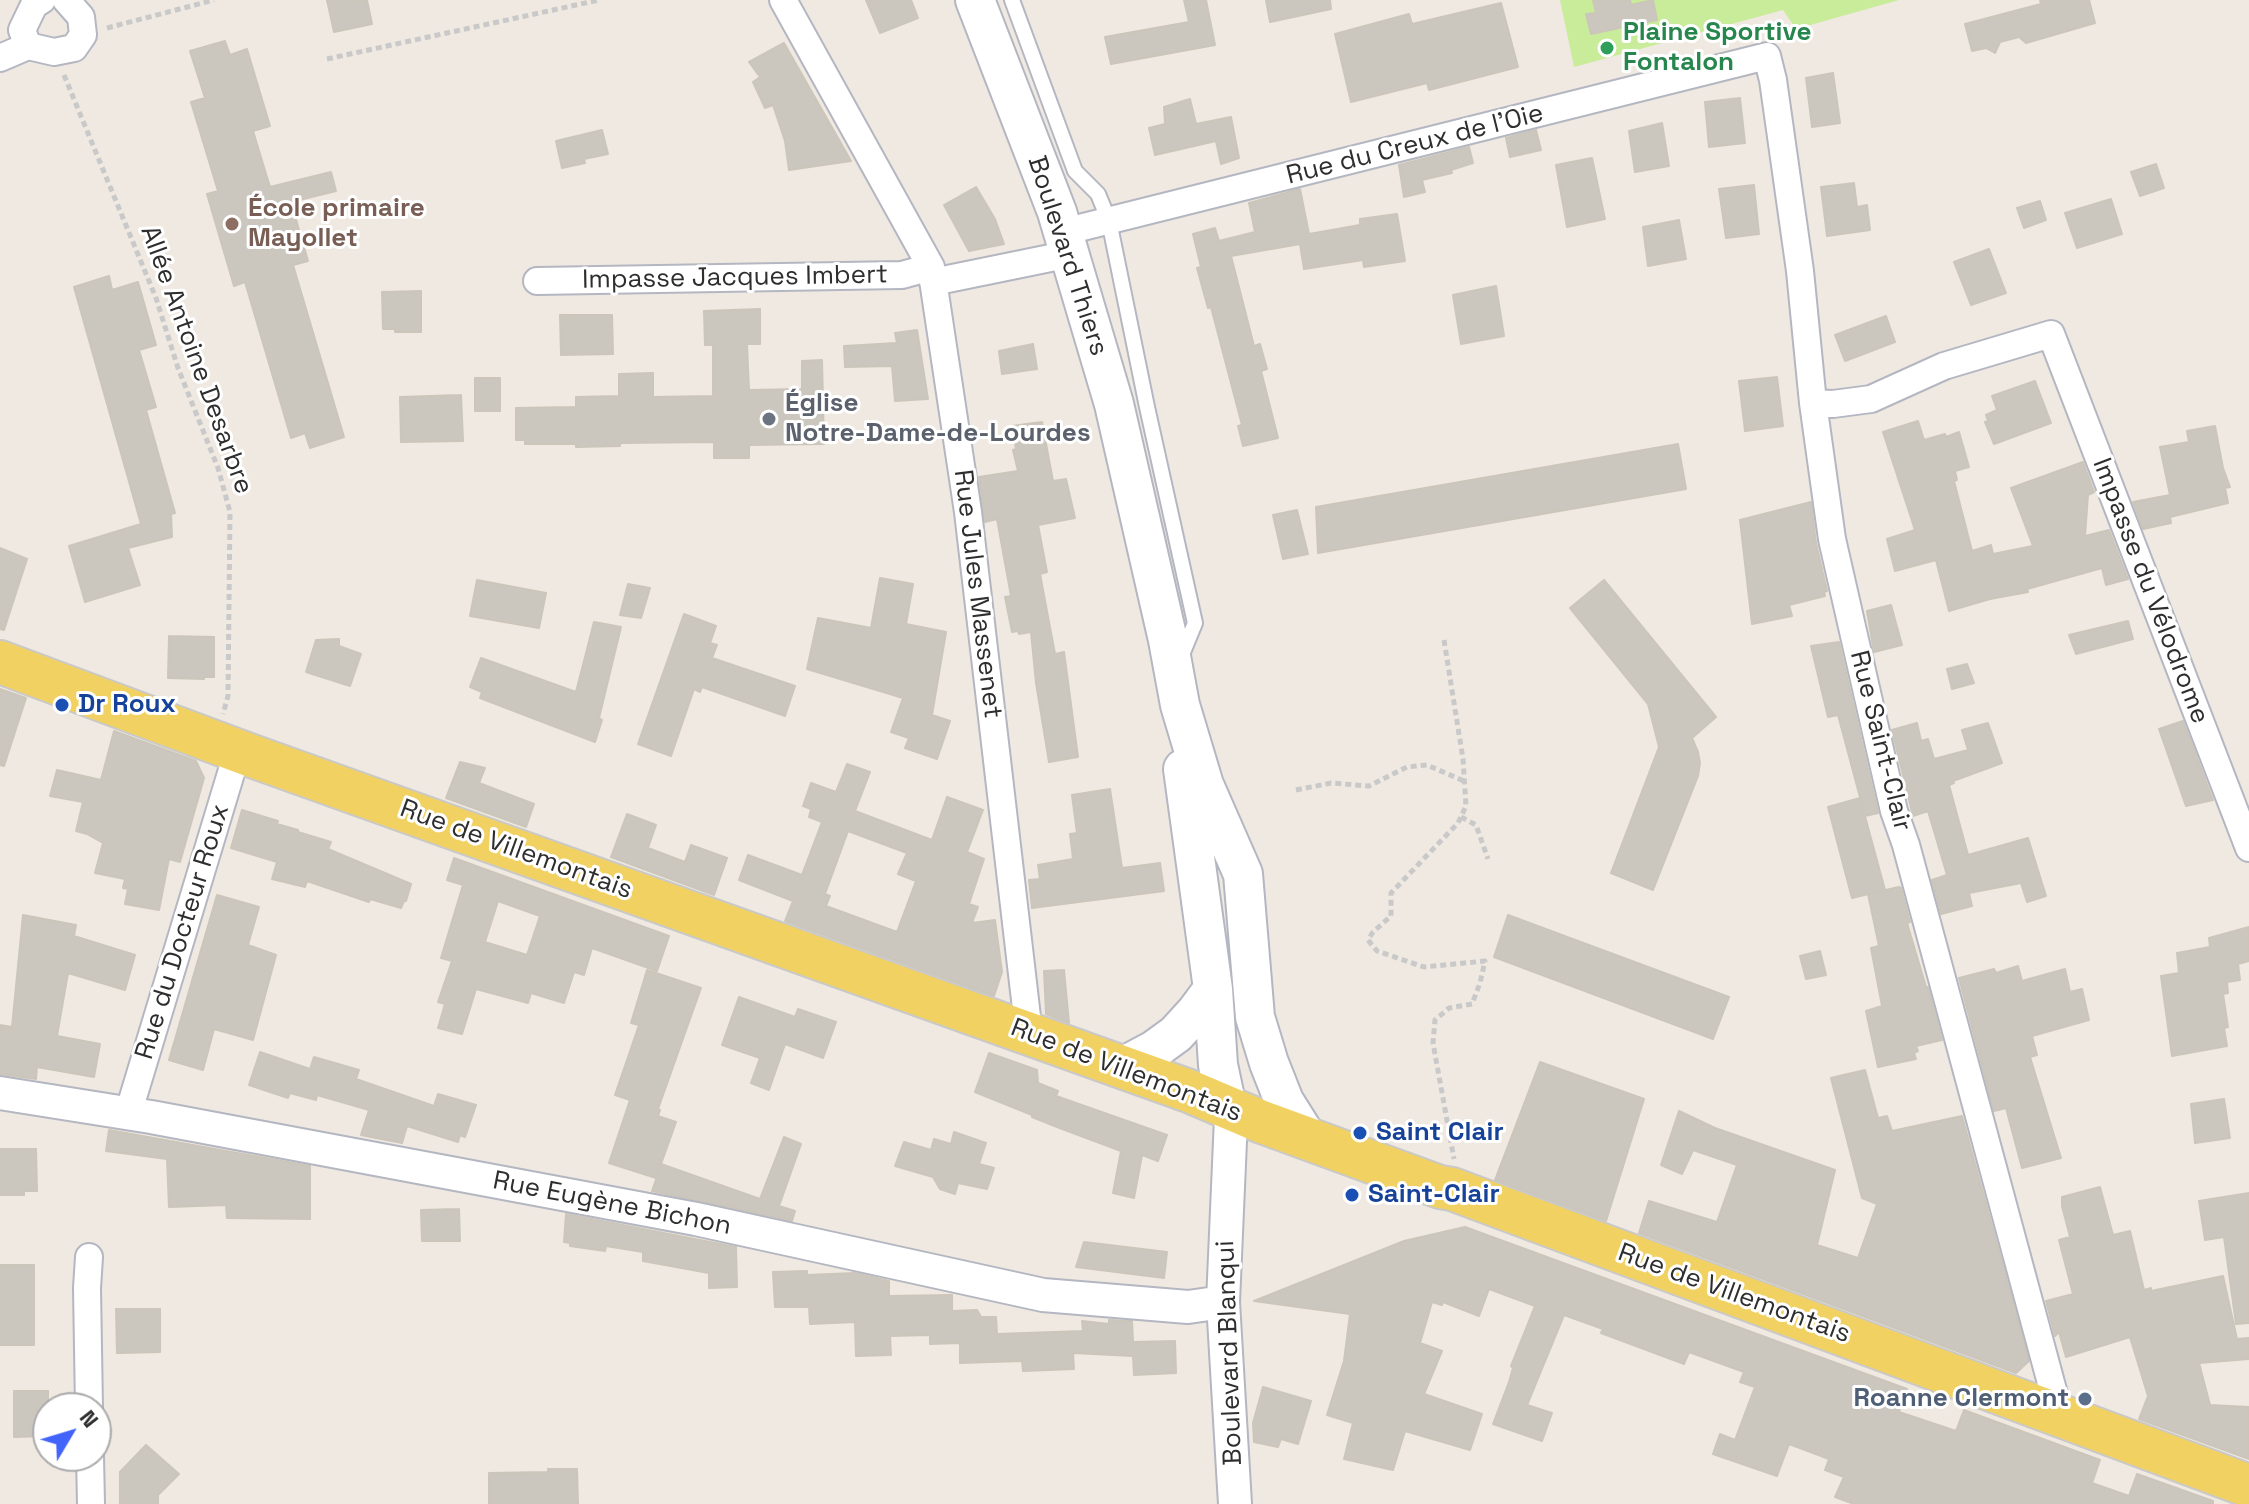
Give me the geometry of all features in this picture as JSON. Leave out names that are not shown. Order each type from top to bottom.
[{"type":"main road","name":"Boulevard Thiers","points":[[975,0],[1052,197],[1114,404],[1177,689],[1204,785],[1243,874],[1255,1017],[1284,1101],[1306,1136]]},
{"type":"main road","name":"Rue de Villemontais","points":[[0,662],[1122,1067],[2249,1486]]},
{"type":"main road","name":"Boulevard Thiers","points":[[1177,689],[1183,768],[1213,989],[1218,1065],[1227,1107]]},
{"type":"main road","points":[[1122,1067],[1176,1034],[1213,989]]},
{"type":"main road","name":"Boulevard Thiers","points":[[1227,1107],[1246,1067],[1255,1017]]},
{"type":"street","points":[[28,46],[22,30],[34,5],[42,0]]},
{"type":"street","points":[[0,58],[28,46],[54,52],[74,48],[83,35],[81,17],[66,0]]},
{"type":"street","name":"Rue Jules Massenet","points":[[783,0],[932,274],[968,512],[1029,1034]]},
{"type":"street","name":"Rue du Creux de l'Oie","points":[[1066,243],[1109,221],[1767,56]]},
{"type":"street","name":"Rue Saint-Clair","points":[[1767,56],[1800,271],[1813,403],[1832,539],[1894,811],[1906,845],[2054,1394],[2050,1413]]},
{"type":"street","name":"Impasse Jacques Imbert","points":[[537,281],[932,274],[1066,243]]},
{"type":"street","name":"Impasse du Vélodrome","points":[[1813,403],[1871,399],[1944,366],[2051,334],[2249,845]]},
{"type":"street","name":"Rue du Docteur Roux","points":[[128,1114],[226,746]]},
{"type":"street","name":"Rue Eugène Bichon","points":[[0,1093],[696,1219],[1043,1295],[1188,1307],[1223,1302]]},
{"type":"street","name":"Boulevard Blanqui","points":[[1227,1107],[1231,1118],[1223,1302],[1235,1504]]},
{"type":"street","points":[[89,1257],[89,1392]]},
{"type":"street","points":[[90,1472],[91,1504]]},
{"type":"lane","points":[[1012,0],[1075,171],[1098,194],[1109,221],[1195,623],[1177,689]]},
{"type":"path","points":[[83,35],[214,0]]},
{"type":"path","points":[[327,59],[599,0]]},
{"type":"path","name":"Allée Antoine Desarbre","points":[[54,52],[156,298],[178,368],[218,468],[230,512],[226,746]]},
{"type":"path","points":[[1444,640],[1463,759],[1466,806],[1458,823],[1391,893],[1391,916],[1368,940],[1377,951],[1424,967],[1485,961],[1472,1004],[1449,1008],[1435,1020],[1433,1043],[1457,1170],[1452,1189]]},
{"type":"path","points":[[1296,790],[1331,783],[1369,786],[1407,767],[1427,765],[1464,781]]},
{"type":"path","points":[[1461,817],[1476,825],[1488,859]]},
{"type":"green space","name":"Plaine Sportive Fontalon","points":[[1560,0],[1899,0],[1796,29],[1783,10],[1574,67]]},
{"type":"building","points":[[327,0],[367,0],[372,24],[334,32]]},
{"type":"building","points":[[866,0],[911,0],[918,18],[880,33]]},
{"type":"building","points":[[1184,0],[1206,0],[1215,45],[1111,64],[1105,37],[1189,22]]},
{"type":"building","points":[[1266,0],[1330,0],[1331,9],[1270,22]]},
{"type":"building","points":[[1593,0],[1630,0],[1631,5],[1653,0],[1657,20],[1591,34],[1586,14],[1596,13]]},
{"type":"building","points":[[2040,0],[2089,0],[2095,23],[2026,43],[2019,37],[2000,42],[1995,53],[1986,48],[1972,51],[1965,24],[2041,4]]},
{"type":"building","points":[[1501,3],[1518,67],[1429,90],[1427,83],[1351,102],[1335,34],[1409,14],[1412,24]]},
{"type":"building","points":[[225,41],[230,55],[247,49],[270,126],[253,131],[270,187],[331,172],[336,191],[291,202],[308,261],[293,265],[344,437],[310,448],[305,433],[291,438],[245,282],[234,286],[207,194],[218,191],[191,102],[205,98],[190,51]]},
{"type":"building","points":[[784,43],[851,161],[789,170],[785,141],[773,105],[765,108],[753,82],[760,77],[749,62]]},
{"type":"building","points":[[1833,73],[1840,123],[1812,127],[1806,78]]},
{"type":"building","points":[[1740,98],[1745,143],[1709,147],[1705,102]]},
{"type":"building","points":[[1190,99],[1196,124],[1231,117],[1239,158],[1221,164],[1216,141],[1155,155],[1149,128],[1165,124],[1164,107]]},
{"type":"building","points":[[1662,123],[1669,166],[1635,172],[1629,131]]},
{"type":"building","points":[[602,130],[608,154],[562,168],[556,141]]},
{"type":"building","points":[[1536,130],[1541,150],[1510,157],[1506,138]]},
{"type":"building","points":[[1469,147],[1473,163],[1451,170],[1452,173],[1422,180],[1425,192],[1404,197],[1399,165]]},
{"type":"building","points":[[1592,158],[1605,219],[1567,227],[1556,165]]},
{"type":"building","points":[[2156,164],[2164,188],[2140,196],[2131,172]]},
{"type":"building","points":[[1854,183],[1857,207],[1867,205],[1870,230],[1827,236],[1821,187]]},
{"type":"building","points":[[1754,185],[1759,234],[1726,238],[1719,189]]},
{"type":"building","points":[[976,187],[995,219],[1004,244],[969,251],[944,205]]},
{"type":"building","points":[[1300,189],[1309,234],[1360,225],[1360,219],[1397,214],[1405,261],[1364,267],[1363,260],[1304,269],[1300,244],[1231,256],[1254,346],[1260,344],[1267,369],[1261,371],[1278,438],[1243,446],[1238,426],[1242,425],[1211,307],[1208,308],[1197,268],[1201,267],[1193,234],[1215,228],[1219,241],[1255,232],[1249,203]]},
{"type":"building","points":[[2111,199],[2122,234],[2077,248],[2065,213]]},
{"type":"building","points":[[2040,201],[2046,220],[2024,228],[2017,208]]},
{"type":"building","points":[[1679,220],[1686,259],[1648,266],[1643,227]]},
{"type":"building","points":[[1989,249],[2006,293],[1971,305],[1954,262]]},
{"type":"building","points":[[109,276],[112,290],[138,282],[156,345],[139,350],[156,407],[146,410],[175,513],[171,514],[172,537],[128,548],[140,585],[85,602],[69,546],[141,524],[74,287]]},
{"type":"building","points":[[1496,286],[1504,336],[1461,344],[1453,295]]},
{"type":"building","points":[[421,291],[421,332],[383,329],[382,292]]},
{"type":"building","points":[[760,309],[760,344],[747,344],[749,390],[802,389],[802,361],[822,360],[824,444],[749,445],[749,458],[714,458],[714,442],[620,443],[620,446],[576,447],[576,444],[525,444],[525,440],[516,440],[516,408],[576,407],[576,397],[619,396],[619,374],[653,373],[653,397],[713,396],[713,345],[705,345],[704,311]]},
{"type":"building","points":[[560,315],[612,315],[613,354],[561,355]]},
{"type":"building","points":[[1886,316],[1895,342],[1845,361],[1835,335]]},
{"type":"building","points":[[917,330],[928,399],[895,401],[892,366],[845,367],[844,346],[897,343],[895,333]]},
{"type":"building","points":[[1033,344],[1037,369],[1002,374],[999,351]]},
{"type":"building","points":[[1777,377],[1783,426],[1745,431],[1739,381]]},
{"type":"building","points":[[475,378],[500,378],[500,411],[475,411]]},
{"type":"building","points":[[2035,381],[2051,423],[1994,444],[1985,422],[1988,421],[1986,415],[1997,410],[1992,396]]},
{"type":"building","points":[[461,395],[463,441],[401,442],[400,397]]},
{"type":"building","points":[[1918,421],[1924,440],[1959,432],[1969,467],[1955,471],[1957,480],[1954,481],[1972,551],[1991,545],[1993,554],[2033,546],[2011,488],[2083,462],[2094,492],[2088,495],[2085,536],[2109,530],[2128,579],[2106,585],[2102,568],[2027,589],[2028,592],[1949,611],[1936,560],[1895,571],[1887,539],[1915,530],[1883,432]]},
{"type":"building","points":[[1042,422],[1053,481],[1066,479],[1075,518],[1038,525],[1047,572],[1040,574],[1055,654],[1064,652],[1078,757],[1049,762],[1031,632],[1012,632],[1005,597],[1011,596],[997,519],[985,522],[979,477],[1018,471],[1012,426]]},
{"type":"building","points":[[2215,426],[2230,487],[2225,488],[2228,503],[2170,517],[2171,523],[2143,529],[2133,502],[2170,495],[2160,447],[2189,442],[2187,431]]},
{"type":"building","points":[[1678,444],[1686,489],[1318,553],[1316,507]]},
{"type":"building","points":[[1811,502],[1827,591],[1824,592],[1825,596],[1789,605],[1792,616],[1752,624],[1740,520]]},
{"type":"building","points":[[1297,510],[1308,554],[1283,559],[1273,515]]},
{"type":"building","points":[[0,548],[27,559],[4,630],[0,629]]},
{"type":"building","points":[[880,578],[913,584],[906,624],[946,632],[932,715],[950,721],[937,759],[905,748],[909,738],[891,732],[903,698],[807,669],[818,618],[871,628]]},
{"type":"building","points":[[477,580],[546,593],[539,628],[470,616]]},
{"type":"building","points":[[1604,580],[1716,717],[1692,738],[1700,763],[1698,776],[1653,890],[1611,873],[1659,747],[1648,704],[1570,608]]},
{"type":"building","points":[[628,584],[650,588],[641,618],[620,615]]},
{"type":"building","points":[[1891,605],[1902,645],[1874,652],[1867,611]]},
{"type":"building","points":[[684,614],[716,626],[710,643],[717,645],[712,658],[795,686],[785,716],[702,687],[700,692],[694,689],[671,756],[638,744]]},
{"type":"building","points":[[2128,621],[2133,639],[2076,654],[2069,635]]},
{"type":"building","points":[[594,622],[621,627],[595,742],[480,698],[482,692],[470,687],[481,658],[576,692]]},
{"type":"building","points":[[169,636],[214,637],[214,677],[168,678]]},
{"type":"building","points":[[339,639],[339,646],[361,654],[350,686],[306,672],[316,640]]},
{"type":"building","points":[[1839,642],[1878,813],[1865,816],[1838,715],[1828,717],[1811,646]]},
{"type":"building","points":[[1967,664],[1974,683],[1952,689],[1947,669]]},
{"type":"building","points":[[0,689],[26,698],[4,766],[0,765]]},
{"type":"building","points":[[2183,721],[2213,800],[2186,806],[2159,729]]},
{"type":"building","points":[[1917,723],[1921,741],[1928,739],[1934,759],[1968,750],[1962,730],[1988,723],[2002,763],[1949,785],[1968,855],[2028,838],[2046,896],[2027,902],[2021,883],[1969,893],[1972,906],[1941,914],[1932,880],[1947,875],[1928,811],[1913,816],[1892,730]]},
{"type":"building","points":[[114,731],[196,761],[204,778],[180,862],[169,859],[159,910],[125,904],[128,889],[123,888],[125,879],[95,873],[103,843],[76,831],[83,802],[50,796],[57,770],[101,780]]},
{"type":"building","points":[[460,762],[485,768],[479,783],[534,804],[526,827],[446,798]]},
{"type":"building","points":[[847,764],[870,772],[855,811],[932,840],[947,797],[983,810],[967,852],[984,859],[969,904],[978,907],[972,923],[995,920],[1002,972],[994,996],[785,921],[793,901],[739,880],[748,855],[802,875],[822,822],[809,817],[811,809],[803,806],[811,783],[836,792]],"holes":[[[848,831],[907,853],[898,874],[916,881],[897,932],[826,906],[830,896],[825,894]]]},
{"type":"building","points":[[1110,789],[1122,868],[1160,863],[1164,891],[1032,908],[1029,880],[1040,879],[1038,865],[1073,859],[1070,834],[1077,833],[1072,795]]},
{"type":"building","points":[[1860,798],[1885,890],[1852,898],[1828,807]]},
{"type":"building","points":[[242,810],[331,842],[328,849],[411,884],[406,901],[401,908],[370,899],[369,902],[307,881],[305,887],[272,879],[277,862],[231,848]]},
{"type":"building","points":[[627,814],[656,825],[648,848],[685,862],[691,845],[727,858],[714,895],[611,857]]},
{"type":"building","points":[[454,858],[669,936],[657,971],[592,948],[584,975],[574,972],[564,1003],[531,993],[528,1003],[476,989],[462,1034],[438,1028],[445,1004],[438,1002],[452,961],[441,958],[463,885],[447,880]],"holes":[[[498,901],[540,916],[527,955],[485,942]]]},
{"type":"building","points":[[1899,887],[1942,1040],[1916,1046],[1916,1059],[1878,1067],[1866,1011],[1882,1006],[1871,948],[1879,946],[1868,894]]},
{"type":"building","points":[[217,895],[259,907],[248,945],[276,955],[253,1040],[214,1029],[203,1070],[169,1060]]},
{"type":"building","points":[[23,915],[76,925],[74,936],[135,955],[125,990],[68,973],[57,1036],[100,1044],[94,1077],[37,1067],[36,1079],[0,1074],[0,1025],[12,1027]]},
{"type":"building","points":[[1508,915],[1729,997],[1713,1039],[1494,957]]},
{"type":"building","points":[[2249,927],[2249,961],[2238,964],[2240,980],[2227,982],[2228,993],[2223,994],[2228,1027],[2224,1028],[2227,1046],[2172,1056],[2161,976],[2179,973],[2177,953],[2210,947],[2209,938]]},
{"type":"building","points":[[1820,951],[1826,975],[1806,979],[1800,956]]},
{"type":"building","points":[[2018,966],[2022,981],[2065,969],[2070,992],[2082,989],[2089,1020],[2032,1036],[2037,1055],[2030,1057],[2061,1158],[2022,1168],[2006,1108],[1994,1111],[1959,978],[1994,969],[1996,973]]},
{"type":"building","points":[[647,970],[701,988],[658,1109],[658,1116],[676,1122],[661,1164],[760,1199],[784,1137],[801,1144],[779,1206],[795,1211],[792,1221],[652,1191],[660,1168],[656,1178],[609,1163],[630,1100],[615,1095],[639,1025],[631,1023]]},
{"type":"building","points":[[1064,970],[1069,1023],[1046,1014],[1044,971]]},
{"type":"building","points":[[739,997],[795,1017],[798,1009],[836,1022],[823,1058],[785,1044],[769,1090],[751,1083],[760,1058],[722,1045]]},
{"type":"building","points":[[260,1052],[310,1069],[314,1057],[359,1070],[356,1079],[434,1106],[438,1094],[476,1105],[465,1137],[460,1135],[458,1142],[407,1126],[402,1143],[361,1135],[369,1110],[317,1095],[316,1100],[290,1093],[288,1098],[249,1085]]},
{"type":"building","points":[[989,1053],[1037,1070],[1038,1083],[1058,1091],[1056,1096],[1167,1135],[1158,1161],[1142,1155],[1134,1198],[1113,1193],[1121,1151],[975,1092]]},
{"type":"building","points":[[1540,1062],[1644,1099],[1606,1221],[1495,1180]]},
{"type":"building","points":[[1865,1070],[1878,1118],[1887,1116],[1892,1131],[1962,1116],[2029,1361],[2016,1373],[1639,1233],[1649,1201],[1717,1222],[1737,1165],[1693,1150],[1682,1174],[1661,1165],[1679,1111],[1715,1128],[1835,1170],[1817,1245],[1858,1258],[1877,1204],[1862,1198],[1831,1078]]},
{"type":"building","points":[[2224,1099],[2230,1138],[2195,1143],[2191,1104]]},
{"type":"building","points":[[109,1130],[310,1166],[310,1219],[227,1218],[226,1205],[169,1207],[167,1159],[106,1151]]},
{"type":"building","points":[[954,1132],[986,1143],[979,1164],[994,1168],[987,1189],[958,1183],[955,1194],[940,1189],[933,1177],[895,1166],[904,1142],[931,1150],[934,1139],[951,1144]]},
{"type":"building","points":[[0,1149],[36,1149],[37,1191],[24,1191],[24,1195],[0,1195]]},
{"type":"building","points":[[2100,1187],[2113,1235],[2130,1231],[2144,1290],[2223,1276],[2237,1339],[2249,1338],[2249,1359],[2199,1363],[2210,1405],[2249,1407],[2249,1459],[2139,1419],[2148,1396],[2130,1337],[2066,1357],[2059,1332],[2055,1336],[2046,1301],[2073,1294],[2059,1240],[2070,1237],[2062,1197]]},
{"type":"building","points":[[2249,1193],[2249,1323],[2236,1324],[2224,1237],[2205,1240],[2199,1201]]},
{"type":"building","points":[[459,1209],[460,1241],[422,1241],[421,1210]]},
{"type":"building","points":[[566,1214],[736,1247],[737,1287],[709,1288],[709,1273],[643,1261],[643,1252],[606,1246],[605,1251],[570,1246],[570,1243],[564,1242]]},
{"type":"building","points":[[1465,1227],[1907,1389],[1899,1412],[1956,1431],[1964,1410],[2100,1460],[2092,1483],[2129,1496],[2137,1474],[2213,1501],[2213,1504],[1854,1504],[1835,1497],[1844,1477],[1825,1470],[1829,1459],[1789,1444],[1777,1476],[1713,1454],[1720,1434],[1735,1440],[1755,1387],[1740,1382],[1744,1372],[1689,1352],[1684,1364],[1601,1333],[1603,1329],[1564,1315],[1527,1405],[1552,1413],[1542,1441],[1493,1424],[1509,1382],[1511,1366],[1535,1306],[1489,1289],[1479,1316],[1443,1302],[1442,1305],[1432,1302],[1420,1343],[1442,1351],[1424,1394],[1482,1414],[1470,1450],[1405,1431],[1393,1470],[1344,1459],[1353,1423],[1327,1415],[1344,1361],[1350,1314],[1254,1301],[1404,1241]]},
{"type":"building","points":[[1084,1242],[1167,1252],[1164,1278],[1076,1267]]},
{"type":"building","points":[[0,1265],[34,1265],[34,1345],[0,1345]]},
{"type":"building","points":[[807,1271],[807,1275],[855,1273],[889,1281],[889,1296],[952,1295],[952,1311],[977,1310],[981,1317],[996,1317],[997,1334],[1083,1331],[1082,1321],[1109,1324],[1109,1320],[1132,1321],[1133,1342],[1175,1341],[1176,1373],[1134,1375],[1133,1356],[1073,1353],[1074,1369],[1023,1371],[1022,1361],[960,1363],[960,1343],[930,1344],[930,1335],[890,1336],[891,1355],[856,1356],[855,1322],[810,1324],[809,1307],[775,1307],[773,1272]]},
{"type":"building","points":[[116,1309],[160,1309],[160,1352],[117,1353]]},
{"type":"building","points":[[1263,1387],[1311,1401],[1298,1444],[1281,1439],[1278,1447],[1254,1442],[1253,1423]]},
{"type":"building","points":[[14,1391],[48,1391],[32,1392],[32,1436],[14,1437]]},
{"type":"building","points":[[146,1445],[179,1474],[158,1495],[158,1504],[120,1504],[120,1472]]},
{"type":"building","points":[[548,1469],[577,1469],[578,1504],[489,1504],[489,1473],[548,1472]]},
{"type":"place","name":"Plaine Sportive Fontalon","points":[[1607,48]]},
{"type":"place","name":"École primaire Mayollet","points":[[232,224]]},
{"type":"place","name":"Église Notre-Dame-de-Lourdes","points":[[769,419]]},
{"type":"place","name":"Dr Roux","points":[[62,705]]},
{"type":"place","name":"Saint Clair","points":[[1360,1133]]},
{"type":"place","name":"Saint-Clair","points":[[1352,1195]]},
{"type":"place","name":"Roanne Clermont","points":[[2085,1399]]}]
